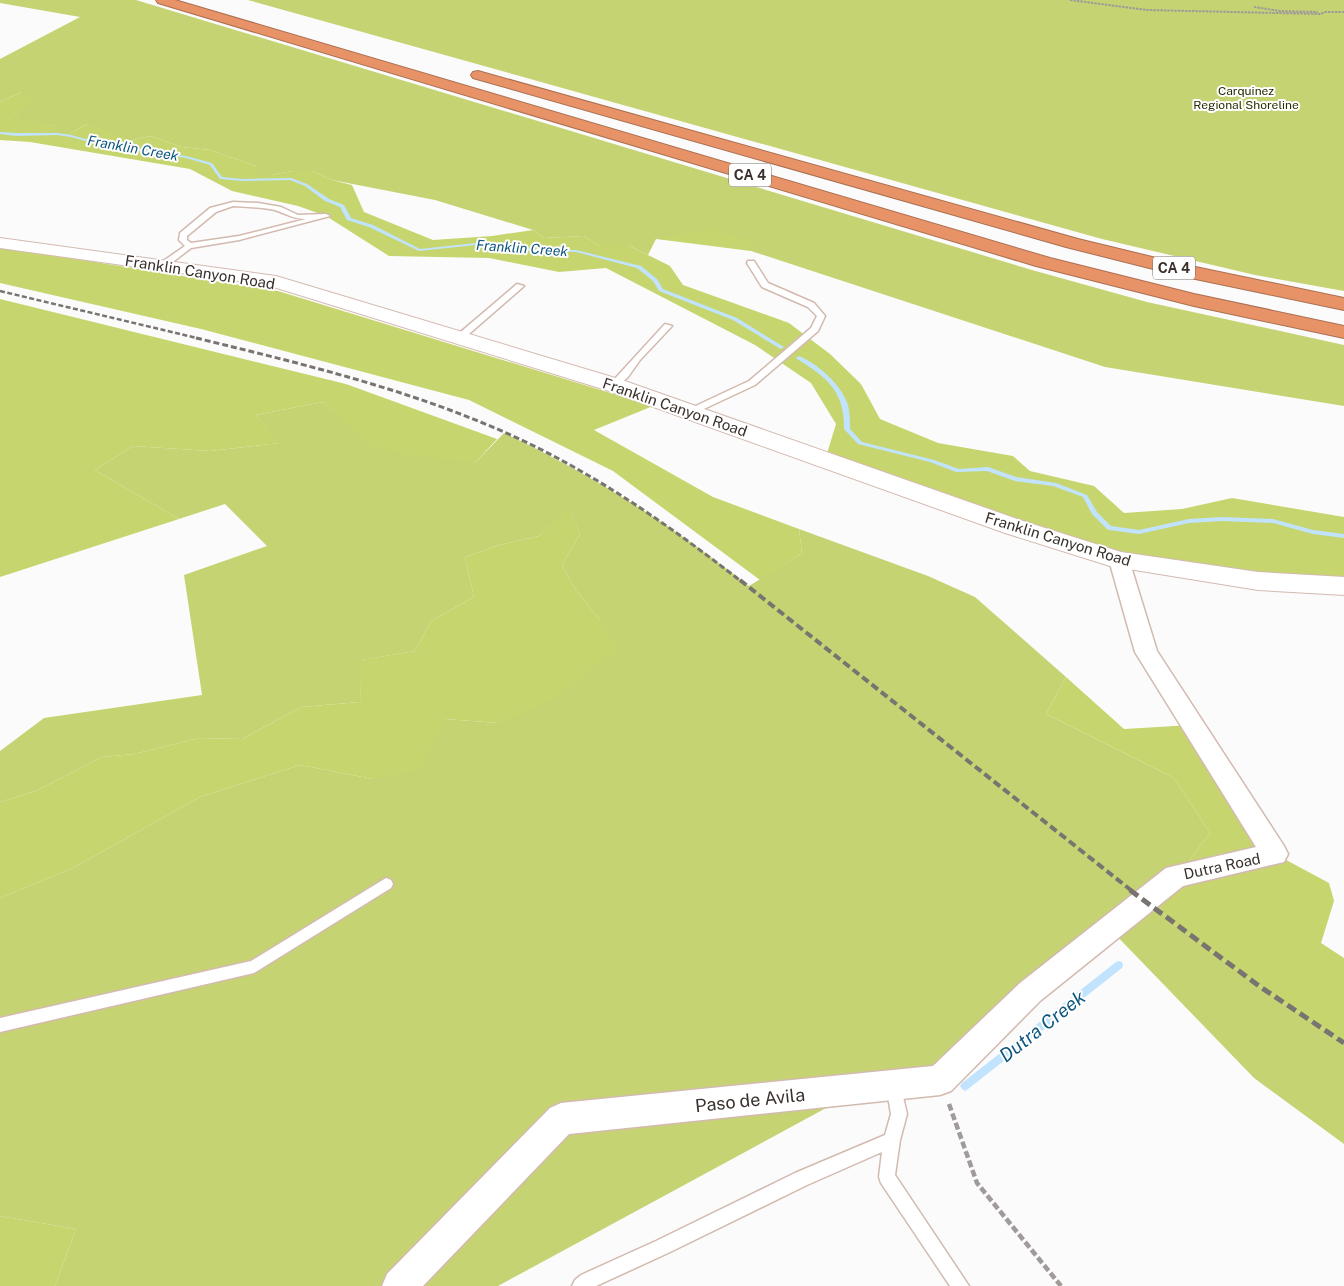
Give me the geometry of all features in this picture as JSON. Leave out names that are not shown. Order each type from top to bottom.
[{"type":"highway","name":"CA 4","points":[[162,0],[1044,262],[1194,300],[1344,332]]},
{"type":"highway","name":"CA 4","points":[[463,70],[1081,246],[1219,279],[1344,304]]},
{"type":"street","name":"Franklin Canyon Road","points":[[0,243],[269,280],[614,385],[1014,528],[1119,560],[1258,581],[1344,586]]},
{"type":"street","name":"Dutra Road","points":[[940,1080],[1030,992],[1176,876],[1275,854],[1146,652],[1119,560]]},
{"type":"street","name":"Paso de Avila","points":[[399,1286],[561,1119],[940,1080]]},
{"type":"lane","points":[[162,266],[189,246],[239,238],[326,216],[297,217],[278,209],[252,204],[220,207],[183,235],[183,240],[189,246]]},
{"type":"lane","points":[[690,412],[752,383],[815,329],[821,316],[811,305],[765,285],[751,263]]},
{"type":"lane","points":[[460,338],[520,286]]},
{"type":"lane","points":[[614,385],[668,326]]},
{"type":"lane","points":[[0,1025],[254,967],[386,884]]},
{"type":"lane","points":[[894,1085],[900,1114],[892,1140],[887,1177],[960,1286]]},
{"type":"lane","points":[[581,1286],[587,1281],[662,1247],[801,1179],[892,1140]]},
{"type":"path","points":[[1070,0],[1147,10],[1179,12],[1306,14],[1325,12]]},
{"type":"path","points":[[1254,7],[1280,11],[1344,12]]},
{"type":"path","points":[[940,1080],[977,1183],[1062,1286]]},
{"type":"green space","points":[[0,0],[136,0],[1032,270],[1147,302],[1344,345],[1344,406],[1105,367],[751,251],[751,241],[656,239],[648,255],[630,246],[600,246],[584,236],[544,238],[533,230],[435,200],[332,180],[312,171],[255,175],[256,166],[210,150],[182,147],[150,136],[124,142],[87,124],[67,135],[48,134],[55,126],[19,120],[15,112],[22,92],[0,102],[0,59],[80,17],[0,3]]},
{"type":"green space","name":"Carquinez Regional Shoreline","points":[[248,0],[1344,0],[1344,291],[1255,275],[1102,239]]},
{"type":"green space","points":[[22,92],[37,103],[15,112],[19,119],[56,126],[49,134],[67,135],[87,124],[118,134],[124,142],[150,136],[182,147],[210,150],[256,166],[256,175],[312,171],[332,180],[352,185],[364,212],[433,240],[492,236],[533,230],[544,238],[584,236],[600,246],[630,246],[670,266],[683,285],[789,323],[830,354],[861,384],[880,419],[938,443],[1013,456],[1030,471],[1094,486],[1124,513],[1182,509],[1232,498],[1344,517],[1344,586],[1119,560],[825,460],[836,424],[811,383],[755,345],[606,268],[559,272],[489,258],[389,256],[326,216],[298,206],[232,191],[190,169],[30,142],[0,140],[0,102]]},
{"type":"green space","points":[[710,229],[751,241],[751,251],[656,239]]},
{"type":"green space","points":[[0,247],[278,291],[653,406],[594,430],[713,497],[799,529],[802,553],[760,580],[613,471],[469,400],[201,329],[0,283]]},
{"type":"green space","points":[[0,299],[346,384],[497,439],[476,462],[407,455],[368,445],[323,402],[256,415],[280,443],[210,451],[133,446],[95,470],[179,519],[0,577]]},
{"type":"green space","points":[[323,402],[345,422],[476,462],[504,433],[569,466],[631,502],[690,542],[749,586],[802,553],[799,529],[928,576],[975,597],[1066,677],[1046,714],[1174,778],[1210,833],[1157,903],[1168,920],[1254,982],[1344,1043],[1344,1144],[1254,1078],[1110,929],[940,1080],[863,1088],[498,1286],[55,1286],[76,1229],[0,1216],[0,898],[73,868],[200,797],[300,765],[373,779],[445,719],[498,723],[600,620],[575,589],[562,565],[580,534],[569,510],[539,536],[499,545],[465,557],[474,597],[431,621],[415,651],[362,660],[360,702],[301,707],[242,739],[199,738],[134,754],[102,757],[36,791],[0,802],[0,751],[44,718],[202,695],[184,575],[267,546],[225,504],[179,519],[95,470],[133,446],[210,451],[279,443],[256,415]]},
{"type":"green space","points":[[569,509],[580,534],[562,565],[575,589],[600,620],[616,649],[554,699],[498,723],[445,719],[420,769],[373,779],[300,765],[200,797],[73,868],[0,898],[0,802],[36,791],[102,757],[134,754],[199,738],[242,739],[301,707],[360,702],[361,660],[415,651],[431,621],[474,597],[465,557],[499,545],[539,536]]},
{"type":"green space","points":[[1066,677],[1124,729],[1192,725],[1275,854],[1329,883],[1334,901],[1321,943],[1344,958],[1344,1043],[1254,982],[1168,920],[1157,903],[1210,833],[1174,778],[1046,714]]},
{"type":"green space","points":[[0,1216],[76,1229],[55,1286],[0,1286]]},
{"type":"waterway","name":"Franklin Creek","points":[[0,133],[16,135],[57,134],[77,137],[104,145],[186,157],[211,164],[221,178],[242,180],[290,179],[306,185],[327,200],[342,206],[349,219],[371,226],[419,250],[476,244],[533,250],[576,251],[639,267],[655,280],[661,290],[735,319],[781,347]]},
{"type":"waterway","name":"Franklin Creek","points":[[799,358],[819,371],[835,387],[845,406],[847,429],[860,443],[932,461],[958,471],[988,469],[1015,479],[1054,484],[1085,496],[1094,513],[1109,528],[1139,532],[1189,521],[1222,519],[1273,521],[1313,532],[1344,536]]},
{"type":"waterway","name":"Dutra Creek","points":[[965,1086],[1119,965]]},
{"type":"railway","points":[[0,291],[201,339]]},
{"type":"railway","points":[[196,338],[317,368],[397,392],[436,405],[513,436],[574,467],[632,502],[742,582]]},
{"type":"railway","points":[[740,580],[1132,891]]},
{"type":"railway","points":[[1130,890],[1259,986],[1344,1043]]}]
